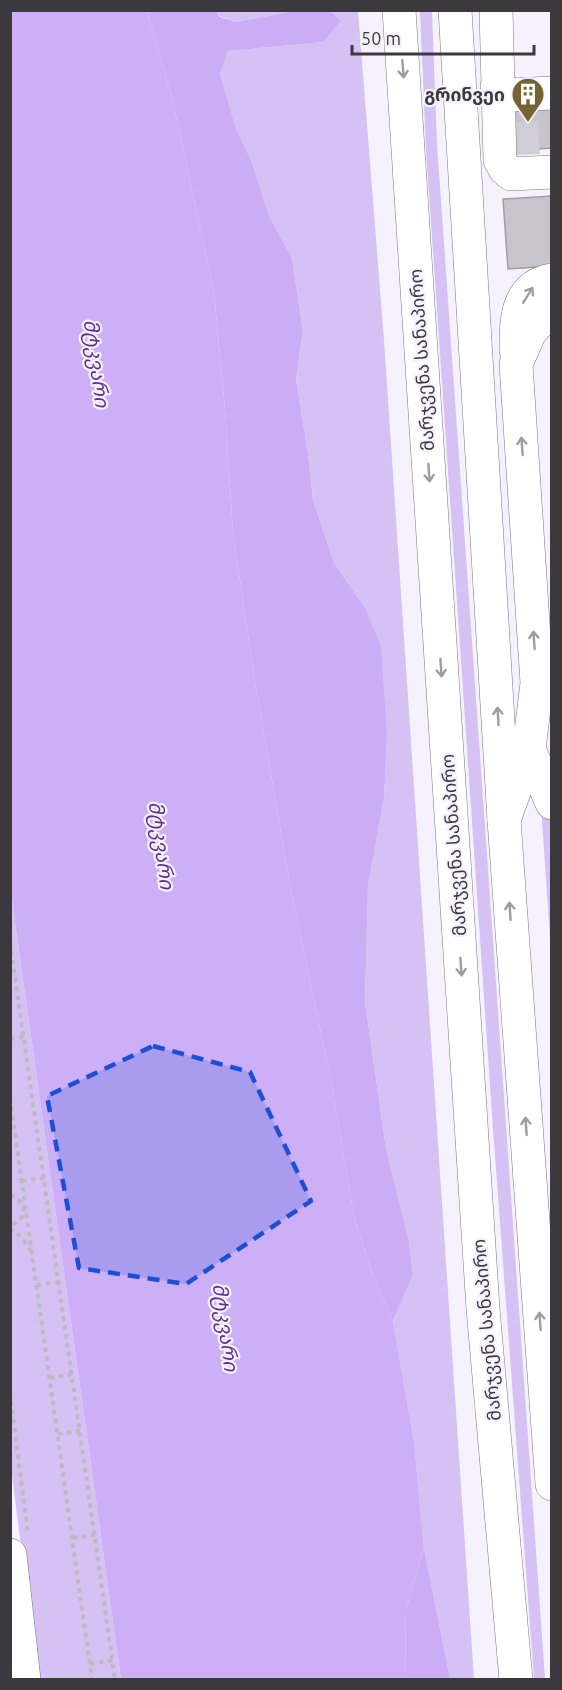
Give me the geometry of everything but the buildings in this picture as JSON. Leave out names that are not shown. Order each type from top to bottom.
[{"type":"main road","name":"მარჯვენა სანაპირო","points":[[399,10],[483,1310],[516,1680]]},
{"type":"main road","points":[[455,10],[504,820],[552,1484]]},
{"type":"main road","points":[[496,10],[497,86],[504,179],[513,186],[552,184]]},
{"type":"main road","points":[[497,86],[503,94],[552,93]]},
{"type":"main road","points":[[502,146],[505,169],[511,174],[552,172]]},
{"type":"main road","points":[[504,820],[529,749],[537,683],[516,364],[518,314],[532,286],[552,280]]},
{"type":"main road","points":[[516,364],[530,332],[552,308]]},
{"type":"main road","points":[[529,749],[552,803]]},
{"type":"main road","points":[[10,1555],[24,1680]]},
{"type":"path","points":[[10,942],[116,1680]]},
{"type":"path","points":[[10,1039],[24,1037]]},
{"type":"path","points":[[10,1098],[92,1680]]},
{"type":"path","points":[[22,1181],[45,1178]]},
{"type":"path","points":[[10,1195],[18,1198],[25,1206]]},
{"type":"path","points":[[25,1206],[23,1215],[17,1223],[10,1226],[33,1253]]},
{"type":"path","points":[[37,1285],[60,1282]]},
{"type":"path","points":[[50,1378],[73,1374]]},
{"type":"path","points":[[58,1434],[80,1431]]},
{"type":"path","points":[[73,1538],[95,1535]]},
{"type":"path","points":[[90,1664],[113,1660]]},
{"type":"highlighted area","points":[[153,1046],[250,1072],[311,1201],[186,1284],[79,1268],[47,1096]]},
{"type":"shaded area","points":[[147,11],[216,11],[220,17],[237,22],[293,11],[330,11],[341,21],[324,42],[228,51],[220,74],[236,128],[251,160],[270,218],[292,258],[303,331],[296,379],[313,500],[334,563],[364,606],[381,646],[387,735],[384,798],[368,886],[365,1002],[386,1149],[409,1241],[413,1275],[393,1321],[373,1275],[354,1217],[331,1080],[292,896],[254,676],[233,533],[214,292],[172,97]]},
{"type":"shaded area","points":[[216,11],[293,11],[237,22],[220,16]]},
{"type":"shaded area","points":[[330,11],[358,11],[384,340],[474,1679],[450,1679],[424,1548],[414,1442],[393,1321],[413,1275],[409,1241],[386,1149],[365,1002],[368,886],[384,798],[387,735],[364,606],[334,563],[313,500],[296,379],[303,331],[292,258],[270,218],[251,160],[236,128],[220,74],[228,51],[324,42],[341,21]]},
{"type":"shaded area","points":[[420,11],[432,11],[437,144],[545,1679],[534,1679],[493,1129],[426,149]]},
{"type":"shaded area","points":[[551,802],[551,953],[541,806]]},
{"type":"shaded area","points":[[10,886],[121,1679],[38,1679],[10,1460]]},
{"type":"shaded area","points":[[424,1548],[450,1679],[405,1680],[406,1610]]},
{"type":"water","name":"მტკვარი","points":[[10,11],[147,11],[172,97],[214,292],[233,533],[254,676],[292,896],[331,1080],[354,1217],[373,1275],[393,1321],[414,1442],[424,1548],[406,1610],[405,1679],[121,1679],[10,886]]},
{"type":"tunnel","points":[[506,139],[552,137]]},
{"type":"place","name":"გრინვეი","points":[[528,123]]}]
